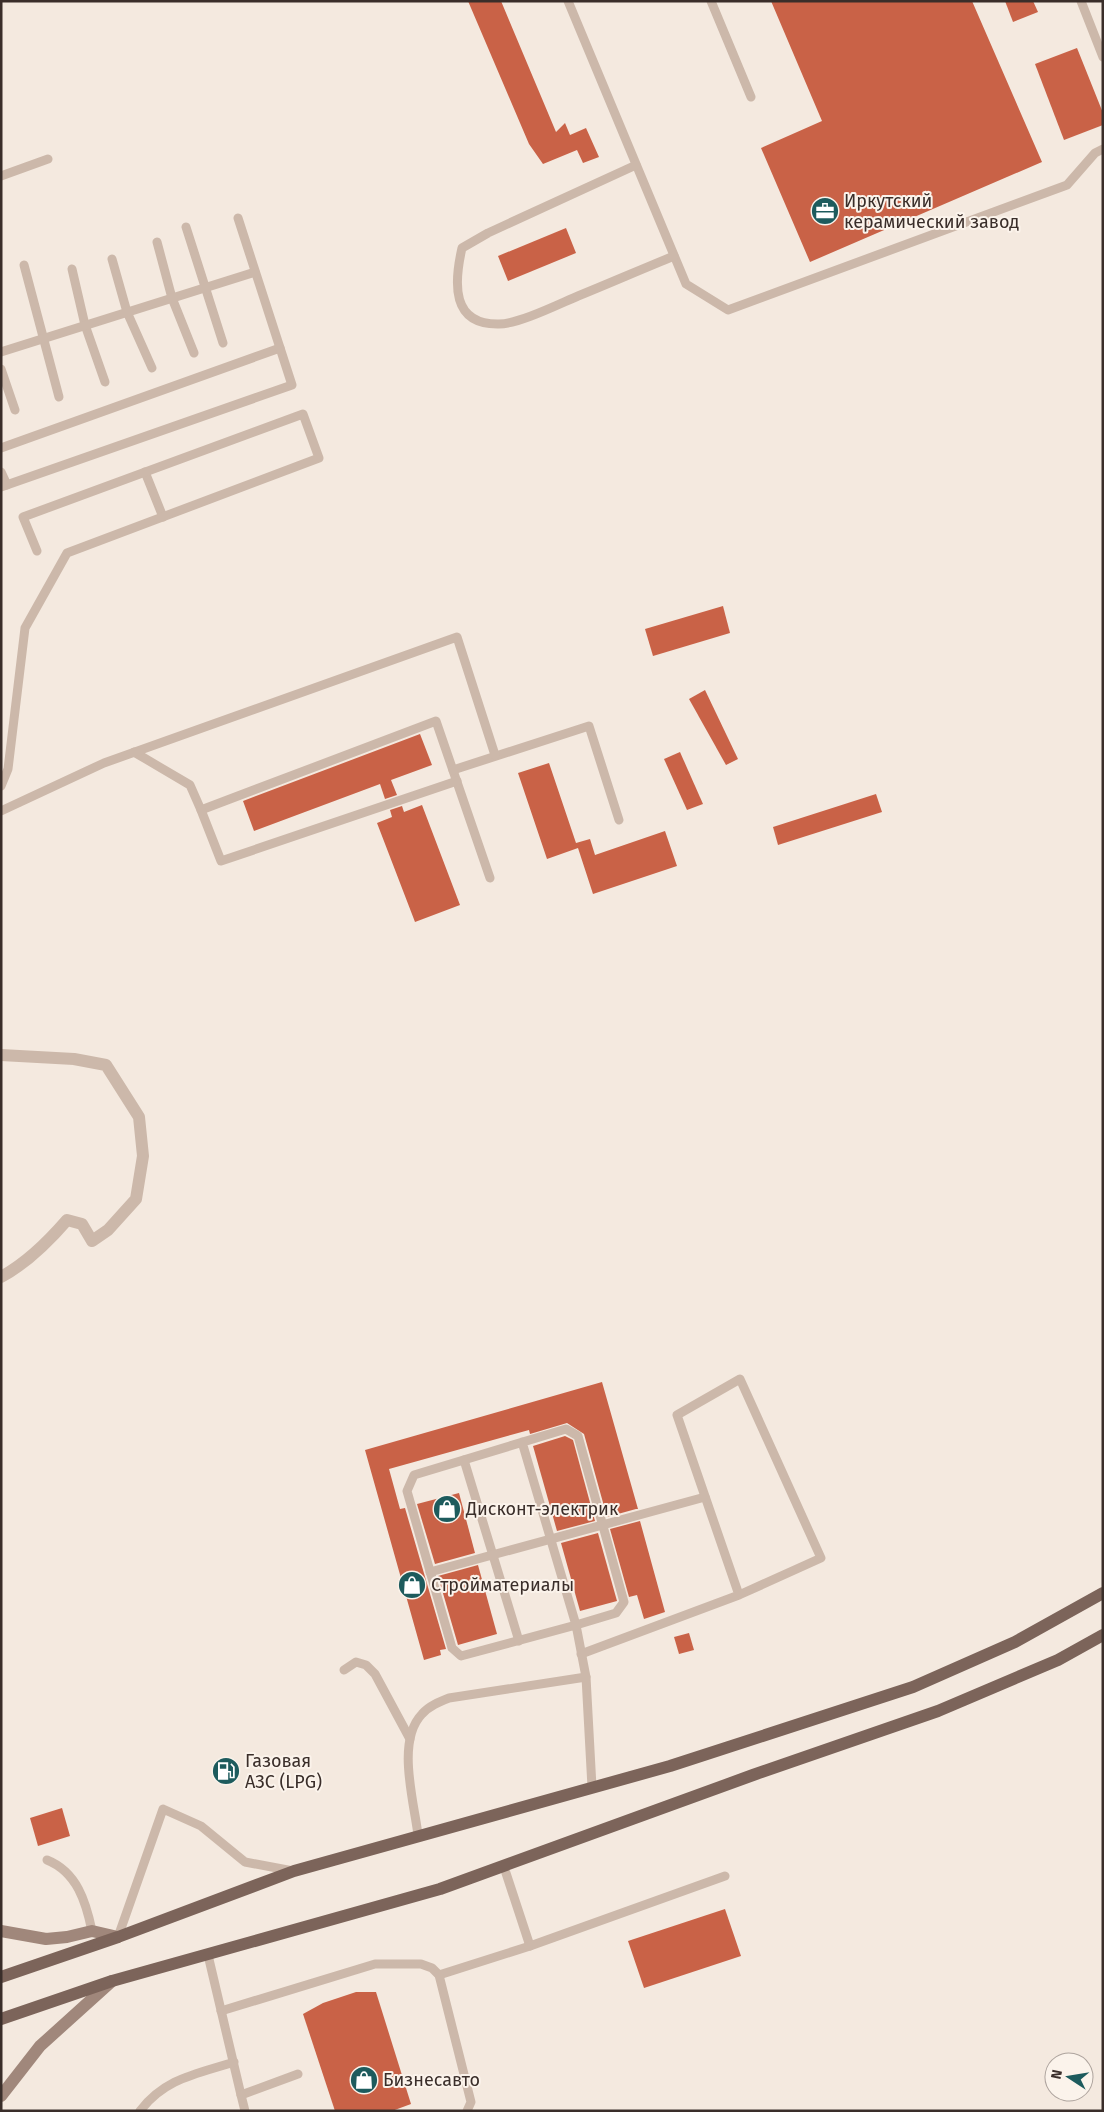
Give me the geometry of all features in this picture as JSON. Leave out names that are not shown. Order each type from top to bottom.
[{"type":"main road","points":[[1,1977],[118,1937],[294,1871],[418,1834],[697,1757],[913,1687],[1015,1642],[1103,1593]]},
{"type":"main road","points":[[1,2019],[112,1981],[440,1889],[504,1867],[753,1775],[938,1711],[1058,1660],[1103,1635]]},
{"type":"street","points":[[1,1054],[74,1059],[106,1065],[139,1117],[144,1156],[136,1199],[108,1230],[92,1241],[82,1224],[67,1220],[50,1239],[16,1268],[1,1277]]},
{"type":"street","points":[[1,1931],[46,1939],[67,1937],[92,1931],[118,1937]]},
{"type":"street","points":[[1,2096],[40,2046],[112,1981]]},
{"type":"lane","points":[[568,1],[686,284],[728,310],[1067,185],[1095,153],[1103,149]]},
{"type":"lane","points":[[711,1],[751,97]]},
{"type":"lane","points":[[1081,1],[1103,57]]},
{"type":"lane","points":[[1,176],[48,159]]},
{"type":"lane","points":[[636,165],[488,233],[462,248],[457,271],[457,294],[464,311],[478,321],[500,324],[534,314],[674,256]]},
{"type":"lane","points":[[1,472],[4,486],[292,385],[238,218]]},
{"type":"lane","points":[[186,227],[223,343]]},
{"type":"lane","points":[[158,242],[172,298],[194,353]]},
{"type":"lane","points":[[112,259],[128,312],[152,368]]},
{"type":"lane","points":[[24,265],[59,397]]},
{"type":"lane","points":[[72,269],[85,325],[105,382]]},
{"type":"lane","points":[[1,352],[255,272]]},
{"type":"lane","points":[[1,448],[280,348]]},
{"type":"lane","points":[[1,370],[15,410]]},
{"type":"lane","points":[[1,786],[8,769],[25,628],[67,553],[319,458],[302,414],[23,517],[37,551]]},
{"type":"lane","points":[[145,472],[163,517]]},
{"type":"lane","points":[[1,811],[104,763],[457,637],[495,755]]},
{"type":"lane","points":[[201,810],[436,721],[490,878]]},
{"type":"lane","points":[[453,770],[589,726],[619,820]]},
{"type":"lane","points":[[134,752],[190,785],[221,861],[457,781]]},
{"type":"lane","points":[[581,1654],[739,1596],[821,1558],[740,1379],[677,1415],[739,1596]]},
{"type":"lane","points":[[566,1429],[578,1436],[624,1602],[616,1613],[461,1656],[452,1648],[408,1491],[414,1475],[464,1460],[566,1429]]},
{"type":"lane","points":[[522,1442],[576,1625],[586,1676],[592,1787]]},
{"type":"lane","points":[[464,1460],[519,1641]]},
{"type":"lane","points":[[430,1572],[705,1497]]},
{"type":"lane","points":[[344,1670],[356,1662],[366,1665],[374,1674],[410,1739]]},
{"type":"lane","points":[[418,1834],[408,1761],[412,1729],[421,1714],[433,1705],[448,1698],[586,1676]]},
{"type":"lane","points":[[118,1937],[163,1809],[201,1826],[245,1862],[294,1871]]},
{"type":"lane","points":[[47,1860],[58,1865],[77,1885],[87,1904],[92,1931]]},
{"type":"lane","points":[[504,1867],[530,1946]]},
{"type":"lane","points":[[439,1975],[530,1946],[724,1876]]},
{"type":"lane","points":[[208,1955],[245,2111]]},
{"type":"lane","points":[[221,2011],[375,1964],[421,1964],[432,1968],[439,1975],[471,2102],[466,2111]]},
{"type":"lane","points":[[140,2111],[153,2095],[168,2084],[234,2062]]},
{"type":"lane","points":[[241,2095],[298,2074]]},
{"type":"building","points":[[468,1],[501,1],[556,132],[565,123],[570,135],[586,128],[599,157],[583,163],[577,150],[543,164],[529,144]]},
{"type":"building","points":[[771,1],[972,1],[1042,162],[810,262],[761,148],[822,121]]},
{"type":"building","points":[[1005,1],[1033,1],[1038,12],[1013,22]]},
{"type":"building","points":[[1077,48],[1103,113],[1103,125],[1064,140],[1035,64]]},
{"type":"building","points":[[566,228],[576,253],[508,281],[498,256]]},
{"type":"building","points":[[723,606],[730,633],[653,656],[645,629]]},
{"type":"building","points":[[705,690],[738,759],[726,765],[689,699]]},
{"type":"building","points":[[420,734],[432,765],[391,780],[397,795],[385,799],[380,784],[254,831],[243,801]]},
{"type":"building","points":[[680,752],[703,804],[687,810],[664,759]]},
{"type":"building","points":[[549,763],[576,843],[590,839],[595,855],[665,831],[677,866],[593,894],[578,848],[547,859],[518,773]]},
{"type":"building","points":[[876,794],[882,812],[778,845],[773,827]]},
{"type":"building","points":[[422,805],[460,905],[415,922],[377,823],[392,817],[390,810],[402,806],[404,812]]},
{"type":"building","name":"Стройматериалы","points":[[602,1382],[638,1509],[607,1517],[584,1434],[567,1423],[530,1434],[529,1430],[389,1469],[400,1509],[405,1508],[446,1649],[440,1650],[441,1655],[424,1660],[365,1450]]},
{"type":"building","points":[[565,1436],[573,1440],[595,1521],[557,1531],[533,1446]]},
{"type":"building","points":[[459,1493],[475,1553],[435,1564],[417,1504]]},
{"type":"building","points":[[640,1521],[665,1612],[644,1619],[637,1595],[629,1597],[610,1529]]},
{"type":"building","points":[[598,1533],[617,1601],[580,1611],[561,1543]]},
{"type":"building","points":[[478,1565],[497,1634],[458,1645],[438,1576]]},
{"type":"building","points":[[689,1633],[694,1650],[679,1654],[674,1637]]},
{"type":"building","points":[[62,1808],[70,1836],[38,1846],[30,1818]]},
{"type":"building","points":[[725,1909],[741,1956],[644,1988],[628,1941]]},
{"type":"building","points":[[356,1992],[376,1992],[411,2104],[392,2111],[335,2111],[303,2014],[323,2003]]},
{"type":"place","name":"Иркутский керамический завод","points":[[825,211]]},
{"type":"place","name":"Дисконт-электрик","points":[[447,1509]]},
{"type":"place","name":"Стройматериалы","points":[[412,1585]]},
{"type":"place","name":"Газовая АЗС (LPG)","points":[[226,1771]]},
{"type":"place","name":"Бизнесавто","points":[[364,2080]]}]
